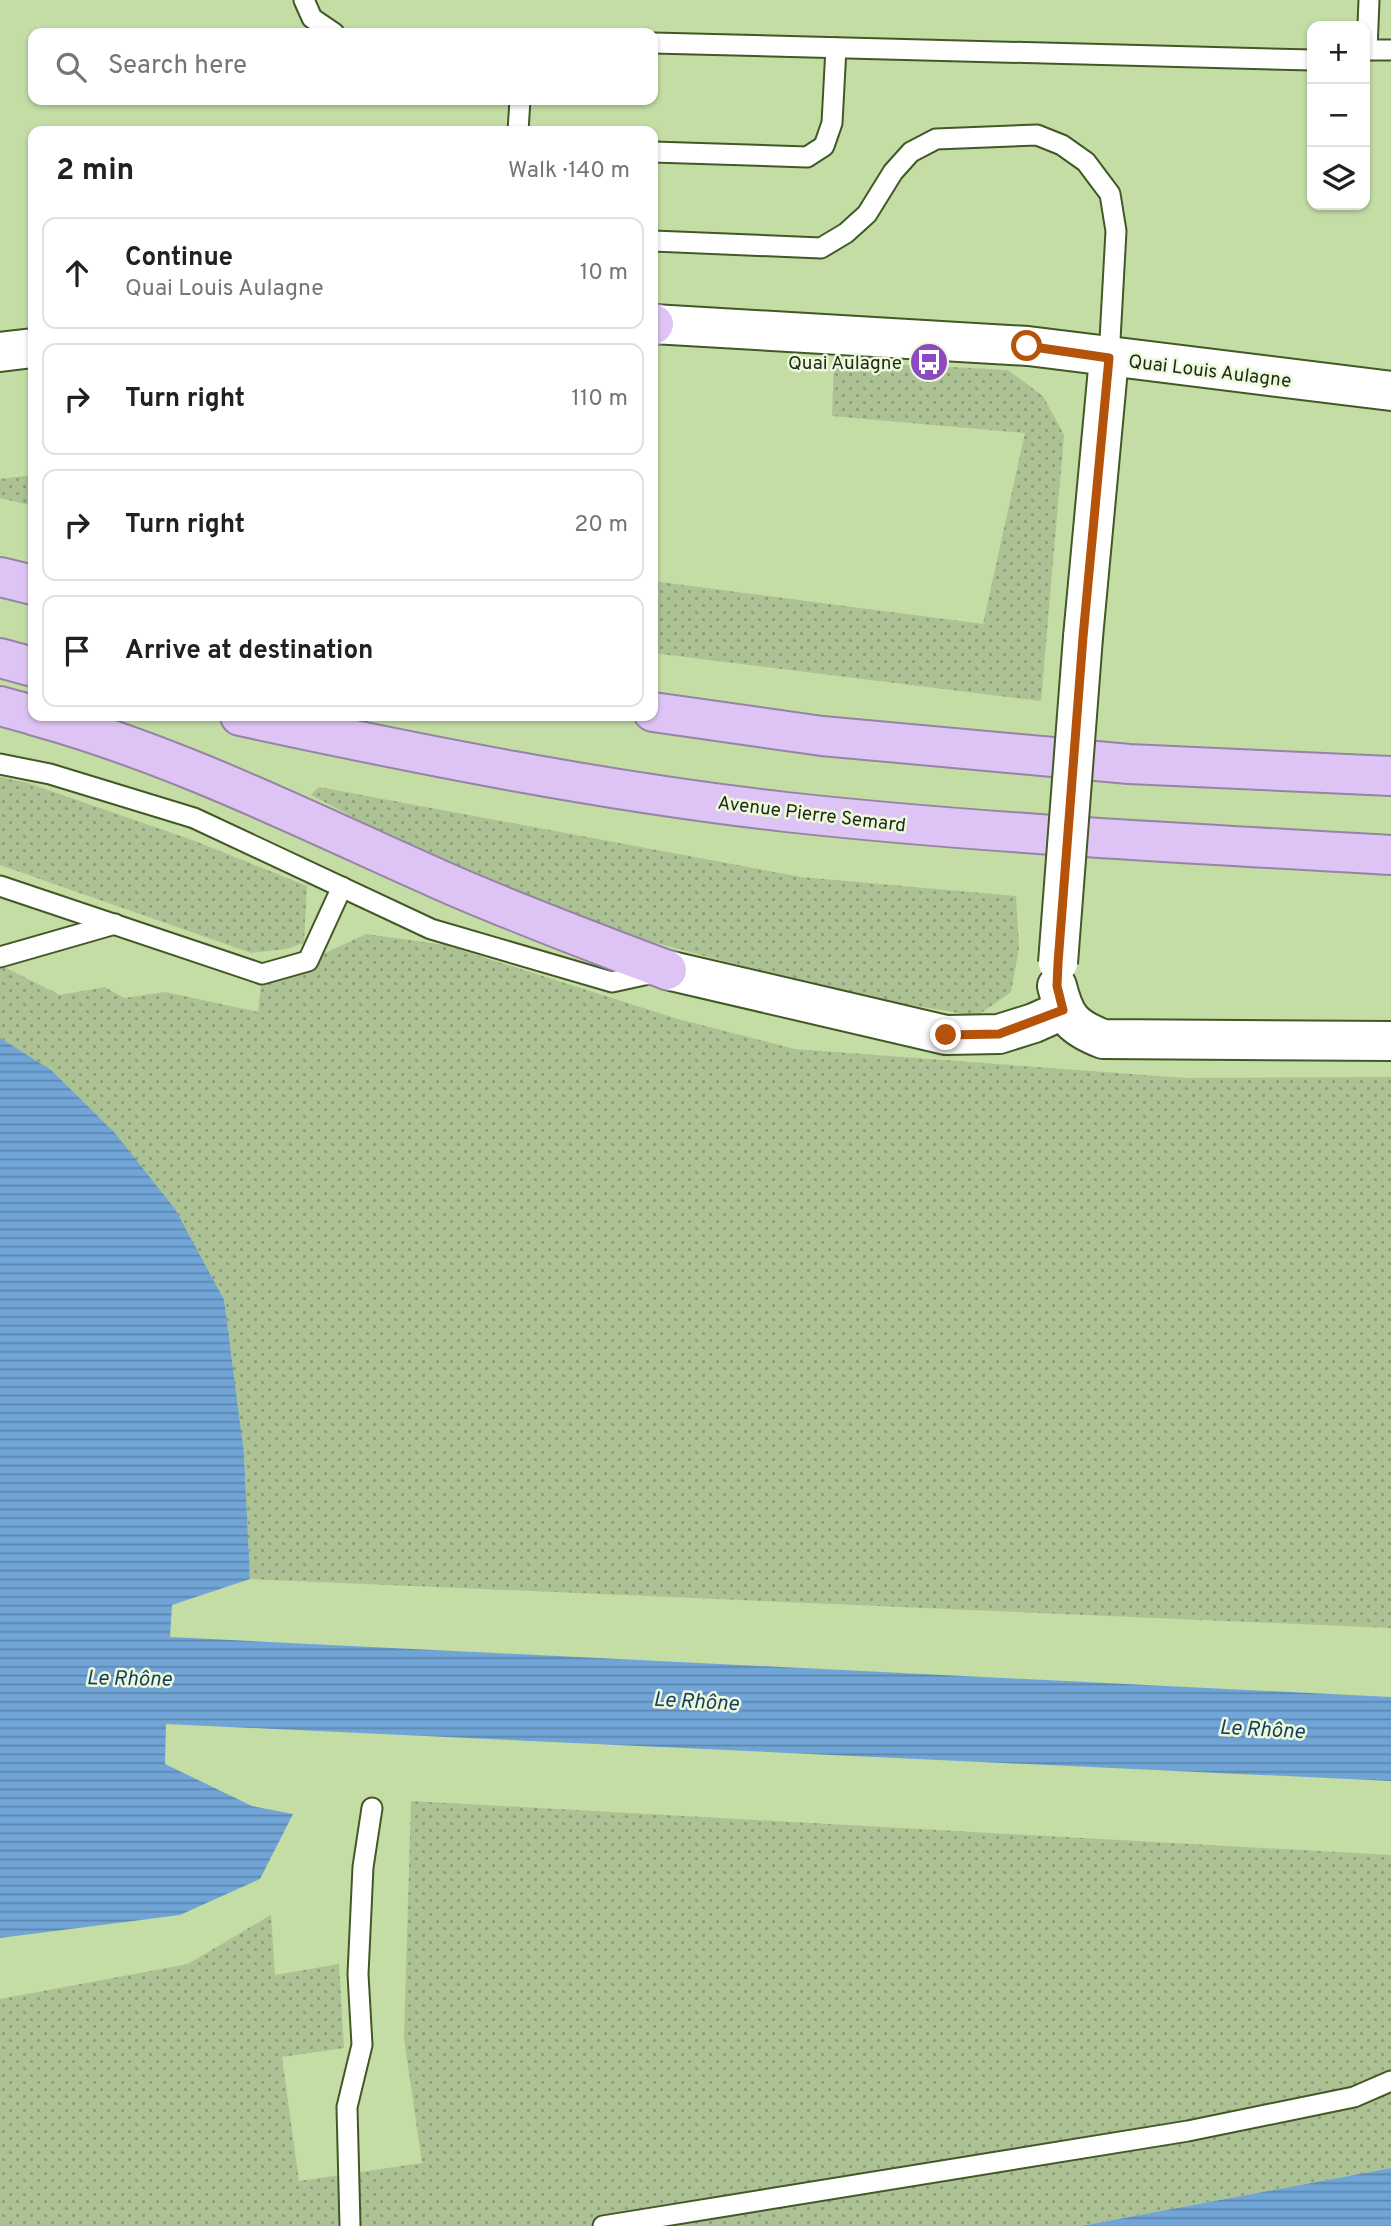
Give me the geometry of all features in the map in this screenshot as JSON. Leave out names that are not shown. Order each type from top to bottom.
[{"type":"highway","points":[[0,658],[28,666]]},
{"type":"highway","points":[[0,706],[28,713]]},
{"type":"highway","points":[[658,713],[822,736],[1129,764],[1391,776]]},
{"type":"highway","points":[[52,721],[165,758],[317,822],[476,895],[667,970]]},
{"type":"highway","name":"Avenue Pierre Semard","points":[[264,721],[494,770],[782,811],[981,831],[1391,855]]},
{"type":"street","name":"Quai Louis Aulagne","points":[[658,325],[989,343],[1391,391]]},
{"type":"street","points":[[0,352],[28,349]]},
{"type":"street","points":[[1109,358],[1083,637],[1058,963],[1057,986],[1063,1010],[1079,1029],[1103,1039],[1391,1041]]},
{"type":"street","points":[[667,970],[946,1035],[999,1034],[1063,1010]]},
{"type":"lane","points":[[304,0],[312,18],[327,28]]},
{"type":"lane","points":[[1368,21],[1369,0]]},
{"type":"lane","points":[[658,43],[1307,60]]},
{"type":"lane","points":[[658,152],[807,157],[824,146],[832,122],[836,48]]},
{"type":"lane","points":[[1370,51],[1391,50]]},
{"type":"lane","points":[[517,126],[520,105]]},
{"type":"lane","points":[[658,241],[821,248],[846,233],[867,215],[893,172],[911,152],[936,139],[1037,135],[1062,145],[1086,162],[1110,194],[1116,231],[1109,358]]},
{"type":"lane","points":[[0,764],[50,774],[194,818],[431,929],[612,982],[667,970]]},
{"type":"lane","points":[[0,886],[262,974],[308,961],[342,887]]},
{"type":"lane","points":[[0,957],[115,924]]},
{"type":"lane","points":[[351,2226],[347,2107],[362,2045],[358,1974],[362,1867],[372,1808]]},
{"type":"lane","points":[[603,2226],[1188,2131],[1354,2097],[1391,2081]]},
{"type":"green space","points":[[834,361],[1008,370],[1043,396],[1064,435],[1041,701],[658,654],[658,582],[983,624],[1025,433],[832,416]]},
{"type":"green space","points":[[28,476],[28,505],[0,498],[0,479]]},
{"type":"green space","points":[[0,777],[28,783],[195,841],[307,886],[304,943],[286,949],[251,953],[0,865]]},
{"type":"green space","points":[[319,787],[801,877],[1016,896],[1019,948],[1011,992],[977,1016],[846,994],[601,928],[387,835],[311,795]]},
{"type":"green space","points":[[366,934],[445,945],[678,1019],[795,1049],[1186,1078],[1391,1077],[1391,1628],[250,1579],[244,1454],[0,1040],[0,965],[60,995],[105,987],[124,998],[165,992],[258,1012],[262,974],[308,961]]},
{"type":"green space","points":[[411,1801],[1391,1855],[1391,2168],[1081,2226],[0,2226],[0,1999],[188,1964],[271,1915],[275,1975],[339,1964],[344,2048],[282,2057],[299,2181],[422,2163],[404,2038]]},
{"type":"water","name":"Le Rhône","points":[[0,1038],[51,1070],[114,1132],[175,1209],[224,1300],[244,1454],[250,1579],[172,1605],[170,1637],[1391,1697],[1391,1781],[166,1724],[165,1764],[252,1806],[293,1814],[260,1879],[180,1915],[0,1938]]},
{"type":"water","points":[[1391,2168],[1391,2226],[1081,2226]]},
{"type":"place","name":"Quai Aulagne","points":[[929,362]]},
{"type":"route","points":[[946,1035],[999,1034],[1063,1010],[1057,986],[1058,963],[1083,637],[1109,358],[1027,346]]}]
